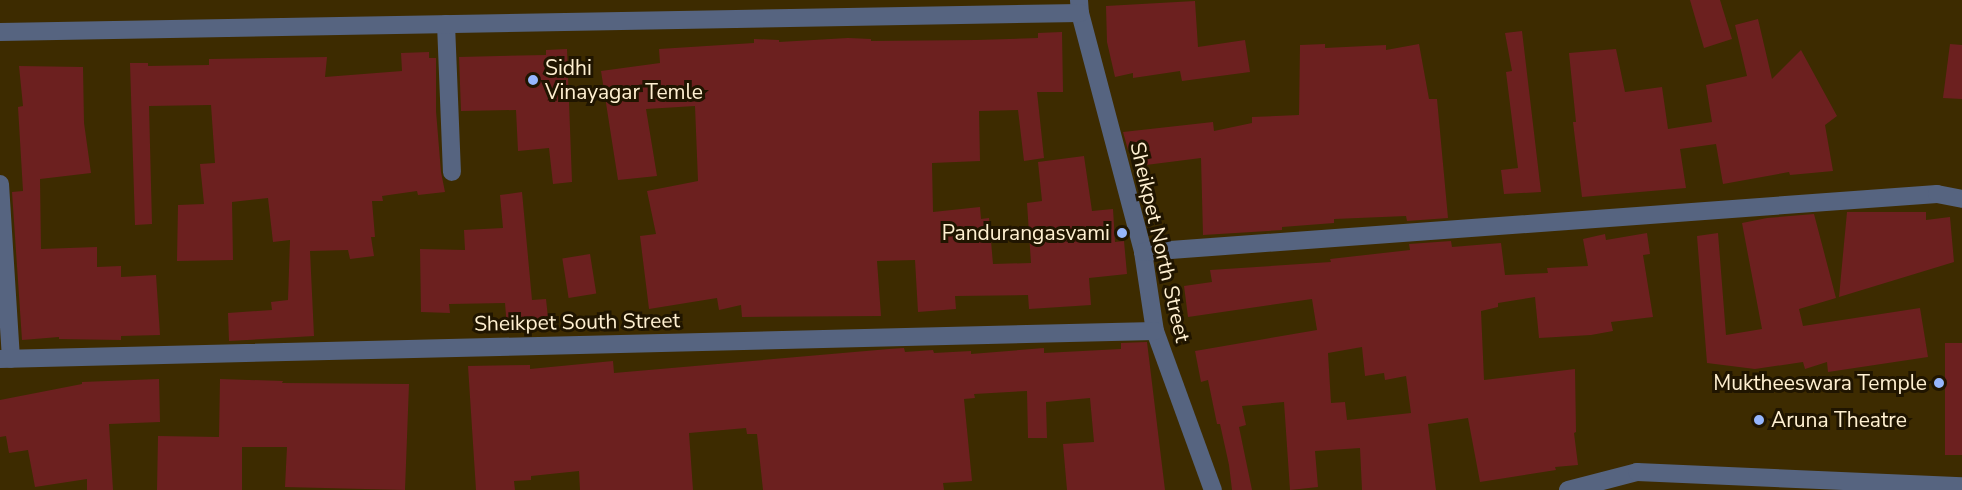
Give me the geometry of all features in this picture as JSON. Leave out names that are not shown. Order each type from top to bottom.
[{"type":"street","points":[[0,32],[446,24],[1079,6]]},
{"type":"street","name":"Sheikpet North Street","points":[[1079,6],[1143,252],[1155,331],[1213,490]]},
{"type":"street","points":[[446,24],[452,172]]},
{"type":"street","points":[[0,184],[6,359]]},
{"type":"street","points":[[1143,252],[1925,195],[1962,199]]},
{"type":"street","name":"Sheikpet South Street","points":[[6,359],[1155,331]]},
{"type":"street","points":[[1568,490],[1637,472],[1962,486]]},
{"type":"building","points":[[1690,0],[1720,0],[1732,39],[1704,48]]},
{"type":"building","points":[[1195,1],[1198,47],[1245,40],[1250,72],[1182,81],[1180,71],[1133,78],[1133,73],[1115,77],[1107,42],[1106,6]]},
{"type":"building","points":[[1758,19],[1772,79],[1801,50],[1837,116],[1825,125],[1833,171],[1790,175],[1789,172],[1723,184],[1716,144],[1680,149],[1686,188],[1582,197],[1573,122],[1576,122],[1569,53],[1616,49],[1625,92],[1662,87],[1668,129],[1712,122],[1706,85],[1747,76],[1735,25]]},
{"type":"building","points":[[1522,31],[1541,192],[1504,194],[1501,170],[1518,168],[1506,72],[1512,71],[1505,33]]},
{"type":"building","points":[[1062,32],[1063,92],[1037,92],[1044,158],[1024,161],[1018,110],[979,111],[980,161],[932,163],[933,212],[980,207],[981,219],[989,218],[993,264],[1031,263],[1027,203],[1042,201],[1038,162],[1084,156],[1092,211],[1113,209],[1115,242],[1124,241],[1127,274],[1089,278],[1091,305],[1029,309],[1028,295],[955,296],[956,309],[918,312],[915,260],[877,261],[881,316],[742,317],[741,305],[719,310],[717,298],[649,309],[640,236],[656,234],[647,191],[698,181],[695,106],[646,109],[657,176],[618,180],[601,71],[660,63],[659,49],[754,43],[754,39],[779,40],[779,42],[848,38],[871,39],[871,41],[976,40],[1038,38],[1038,33]]},
{"type":"building","points":[[1325,44],[1325,48],[1386,45],[1386,50],[1419,44],[1429,99],[1437,99],[1448,218],[1407,221],[1406,216],[1334,219],[1334,223],[1282,227],[1282,230],[1203,235],[1201,158],[1138,166],[1135,148],[1128,150],[1123,132],[1213,122],[1214,131],[1252,123],[1252,117],[1299,115],[1300,45]]},
{"type":"building","points":[[1950,44],[1962,45],[1962,99],[1943,98]]},
{"type":"building","points":[[567,49],[572,182],[553,184],[549,148],[518,151],[516,110],[461,111],[459,57],[546,55],[546,50]]},
{"type":"building","points":[[429,52],[429,58],[436,58],[436,111],[445,192],[418,195],[417,191],[382,196],[383,201],[372,201],[375,237],[371,237],[374,256],[350,259],[348,250],[310,251],[314,336],[229,341],[228,313],[272,310],[271,302],[288,300],[290,240],[273,242],[268,198],[232,202],[233,260],[177,261],[178,205],[204,204],[200,164],[215,163],[211,105],[149,106],[152,224],[135,225],[130,63],[148,63],[148,66],[209,65],[209,59],[327,57],[325,77],[402,71],[401,53]]},
{"type":"building","points":[[19,66],[83,67],[84,123],[91,173],[40,179],[41,249],[97,247],[97,267],[121,266],[121,277],[156,275],[160,335],[121,336],[121,340],[59,339],[59,337],[22,340],[12,192],[23,191],[18,107],[23,106]]},
{"type":"building","points":[[522,192],[532,300],[546,299],[548,318],[526,321],[527,328],[507,328],[505,303],[449,304],[450,313],[421,312],[420,249],[465,250],[464,230],[503,228],[500,195]]},
{"type":"building","points":[[1847,212],[1926,212],[1926,220],[1950,217],[1954,262],[1839,297]]},
{"type":"building","points":[[1814,214],[1836,298],[1799,309],[1803,326],[1920,308],[1928,357],[1828,372],[1827,362],[1805,369],[1803,362],[1755,369],[1707,363],[1697,236],[1718,233],[1726,335],[1762,329],[1742,223],[1767,218]]},
{"type":"building","points":[[1647,233],[1650,254],[1643,255],[1653,317],[1611,322],[1613,331],[1591,335],[1539,338],[1535,297],[1498,303],[1498,307],[1481,311],[1484,380],[1575,369],[1576,432],[1574,433],[1578,465],[1555,467],[1556,470],[1480,482],[1468,418],[1428,424],[1436,490],[1362,490],[1360,448],[1315,451],[1318,487],[1290,490],[1284,402],[1242,406],[1246,425],[1239,427],[1252,490],[1232,490],[1220,424],[1217,424],[1208,380],[1201,382],[1195,351],[1317,330],[1312,299],[1188,317],[1184,286],[1212,282],[1210,270],[1331,262],[1330,259],[1410,250],[1409,244],[1451,241],[1452,247],[1501,243],[1505,275],[1548,273],[1547,268],[1588,266],[1583,239],[1605,234],[1606,240]],"holes":[[[1362,347],[1365,376],[1384,373],[1385,380],[1406,376],[1411,413],[1347,420],[1345,402],[1331,403],[1328,353]]]},
{"type":"building","points":[[590,254],[596,294],[569,298],[562,258]]},
{"type":"building","points":[[1147,342],[1165,490],[1067,490],[1063,444],[1094,442],[1090,398],[1046,402],[1047,438],[1028,438],[1027,391],[974,394],[975,398],[964,399],[972,481],[943,483],[944,490],[763,490],[757,434],[747,434],[746,428],[689,433],[693,490],[580,490],[579,471],[531,476],[531,480],[514,481],[515,490],[476,490],[468,366],[530,365],[530,369],[613,361],[614,373],[904,348],[905,352],[971,351],[971,354],[1044,348],[1044,353],[1121,349],[1121,343]]},
{"type":"building","points":[[1945,343],[1962,343],[1962,455],[1945,455]]},
{"type":"building","points":[[159,379],[160,422],[109,424],[113,490],[87,490],[87,479],[35,487],[28,450],[9,453],[6,436],[0,437],[0,400],[82,384],[82,382]]},
{"type":"building","points":[[220,379],[283,381],[282,383],[409,384],[405,490],[285,487],[287,447],[242,447],[242,490],[157,490],[158,436],[219,437]]},
{"type":"place","name":"Sidhi Vinayagar Temle","points":[[533,80]]},
{"type":"place","name":"Pandurangasvami","points":[[1122,233]]},
{"type":"place","name":"Muktheeswara Temple","points":[[1939,383]]},
{"type":"place","name":"Aruna Theatre","points":[[1759,420]]}]
